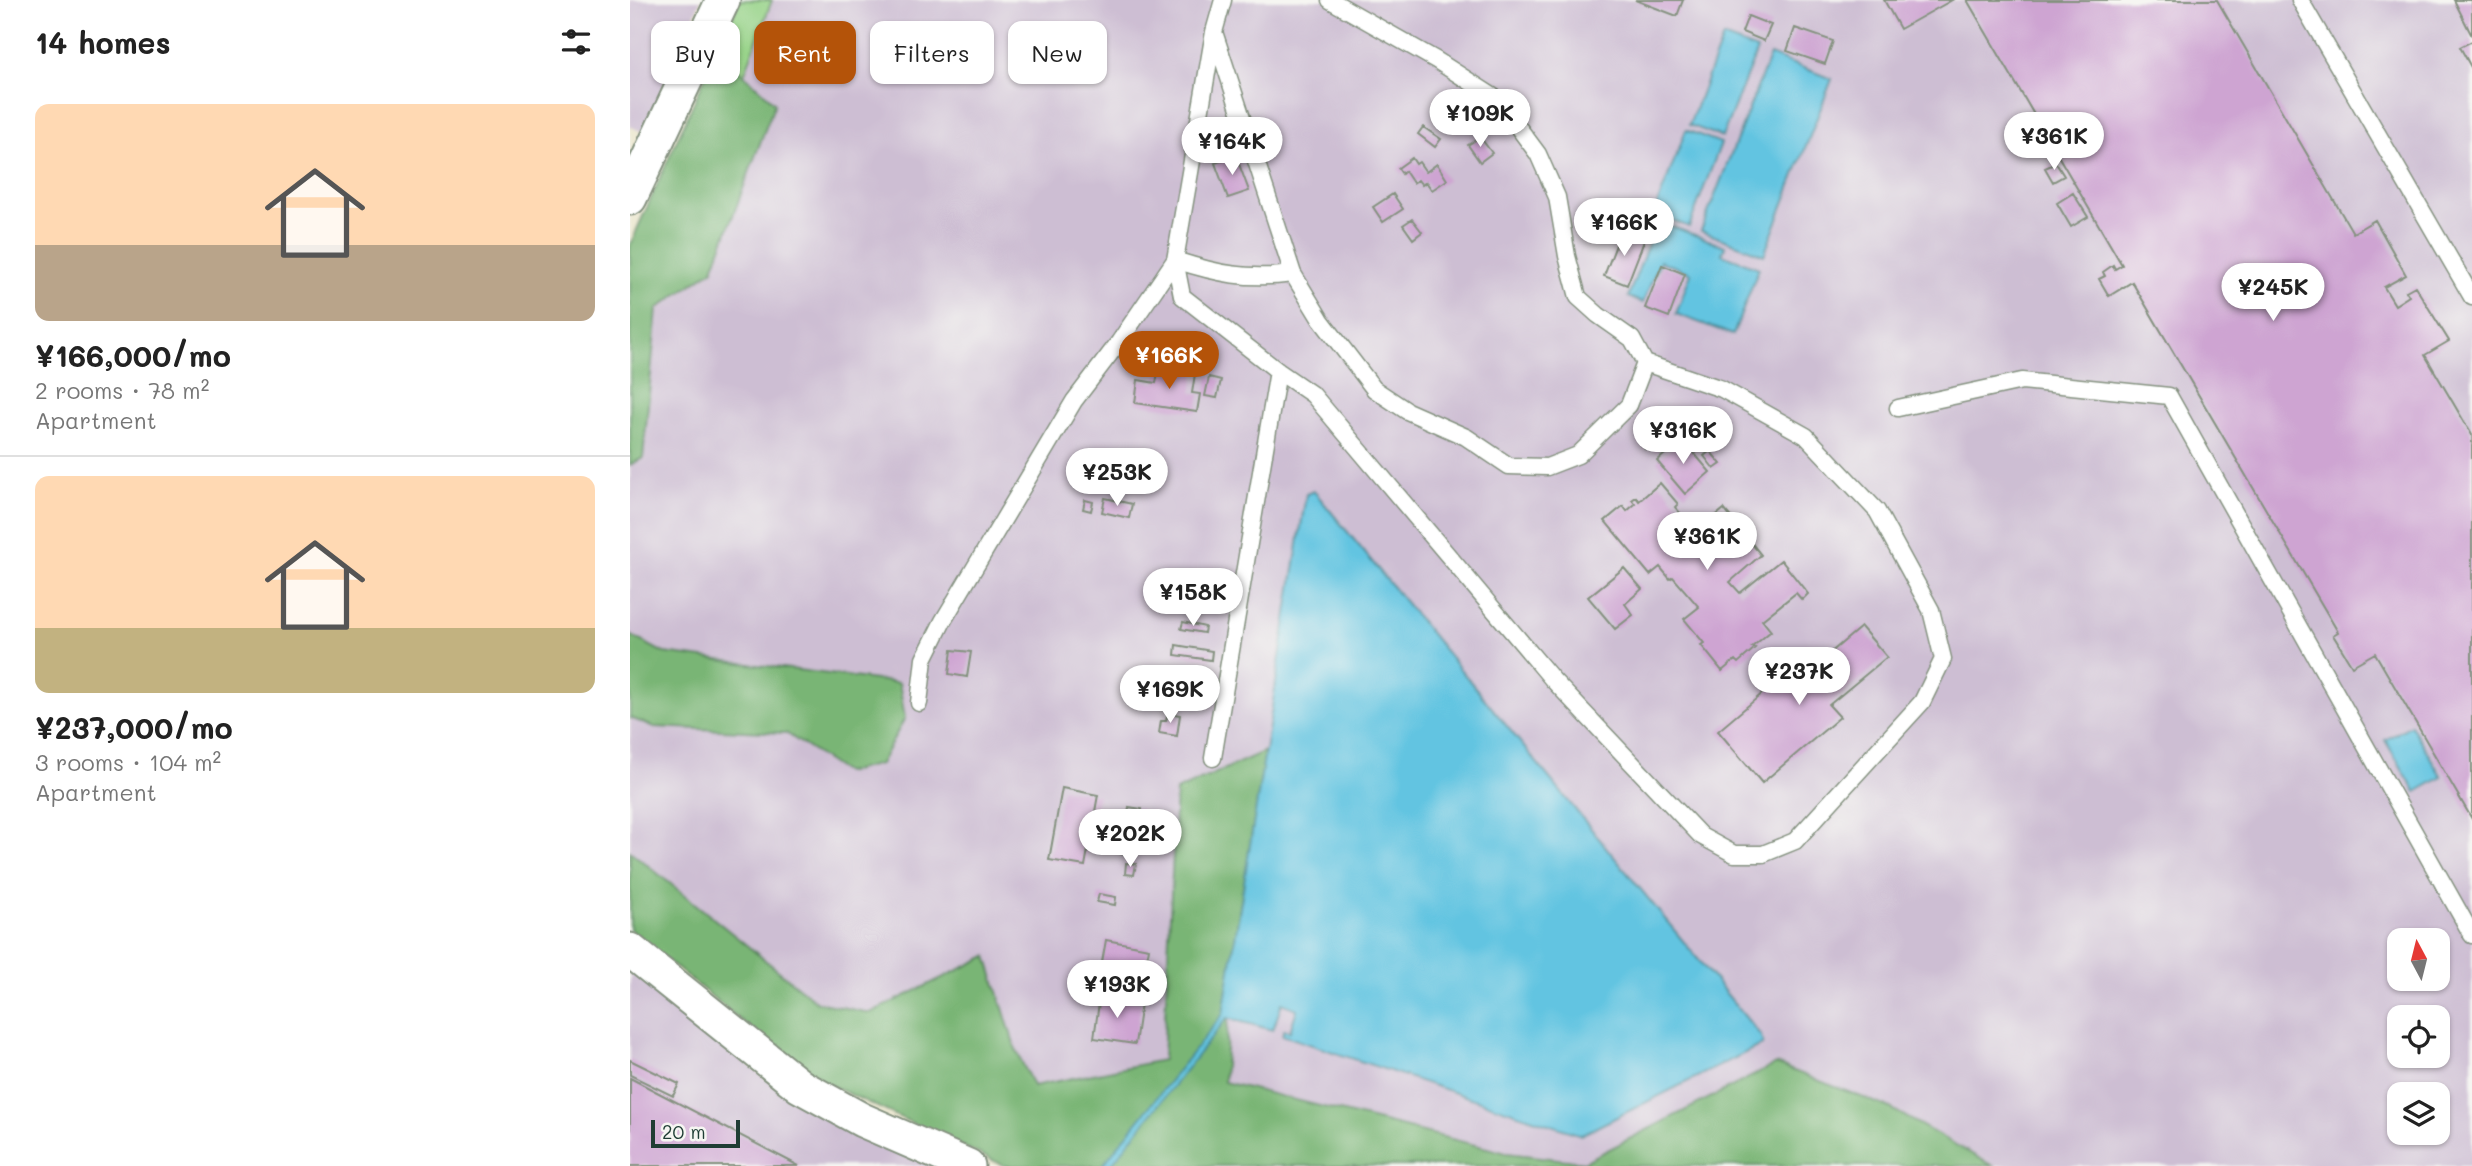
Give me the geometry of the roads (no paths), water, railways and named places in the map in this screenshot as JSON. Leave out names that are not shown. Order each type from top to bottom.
[{"type":"street","points":[[630,198],[723,0]]},
{"type":"street","points":[[630,950],[800,1086],[862,1120],[968,1166]]},
{"type":"lane","points":[[1223,0],[1214,32],[1175,260],[1182,296],[1313,395],[1553,680],[1701,836],[1734,854],[1763,854],[1794,841],[1922,702],[1943,659],[1931,610],[1877,511],[1806,436],[1722,388],[1645,363],[1632,339],[1578,297],[1567,256],[1557,198],[1538,154],[1497,99],[1425,53],[1330,0]]},
{"type":"lane","points":[[2300,0],[2472,297]]},
{"type":"lane","points":[[1214,32],[1293,274],[1321,320],[1374,389],[1407,411],[1466,437],[1509,466],[1547,467],[1578,454],[1629,405],[1645,363]]},
{"type":"lane","points":[[1175,260],[1213,272],[1261,279],[1293,274]]},
{"type":"lane","points":[[919,703],[925,659],[943,621],[1074,401],[1119,342],[1175,260]]},
{"type":"lane","points":[[1213,758],[1278,371]]},
{"type":"lane","points":[[1898,408],[2022,381],[2169,396],[2472,935]]},
{"type":"water","points":[[1723,37],[1757,50],[1722,137],[1689,125]]},
{"type":"water","points":[[1770,55],[1832,79],[1764,255],[1701,231]]},
{"type":"water","points":[[1686,130],[1721,143],[1689,227],[1654,213]]},
{"type":"water","points":[[1657,221],[1725,246],[1722,254],[1759,268],[1733,335],[1676,314],[1691,273],[1660,261],[1643,303],[1628,297]]},
{"type":"water","points":[[1314,491],[1761,1036],[1763,1044],[1581,1135],[1282,1035],[1284,1030],[1290,1031],[1297,1009],[1282,1003],[1273,1030],[1227,1018],[1110,1166],[1102,1166],[1223,1014],[1306,494]]},
{"type":"water","points":[[2411,725],[2442,777],[2416,792],[2385,740]]}]
